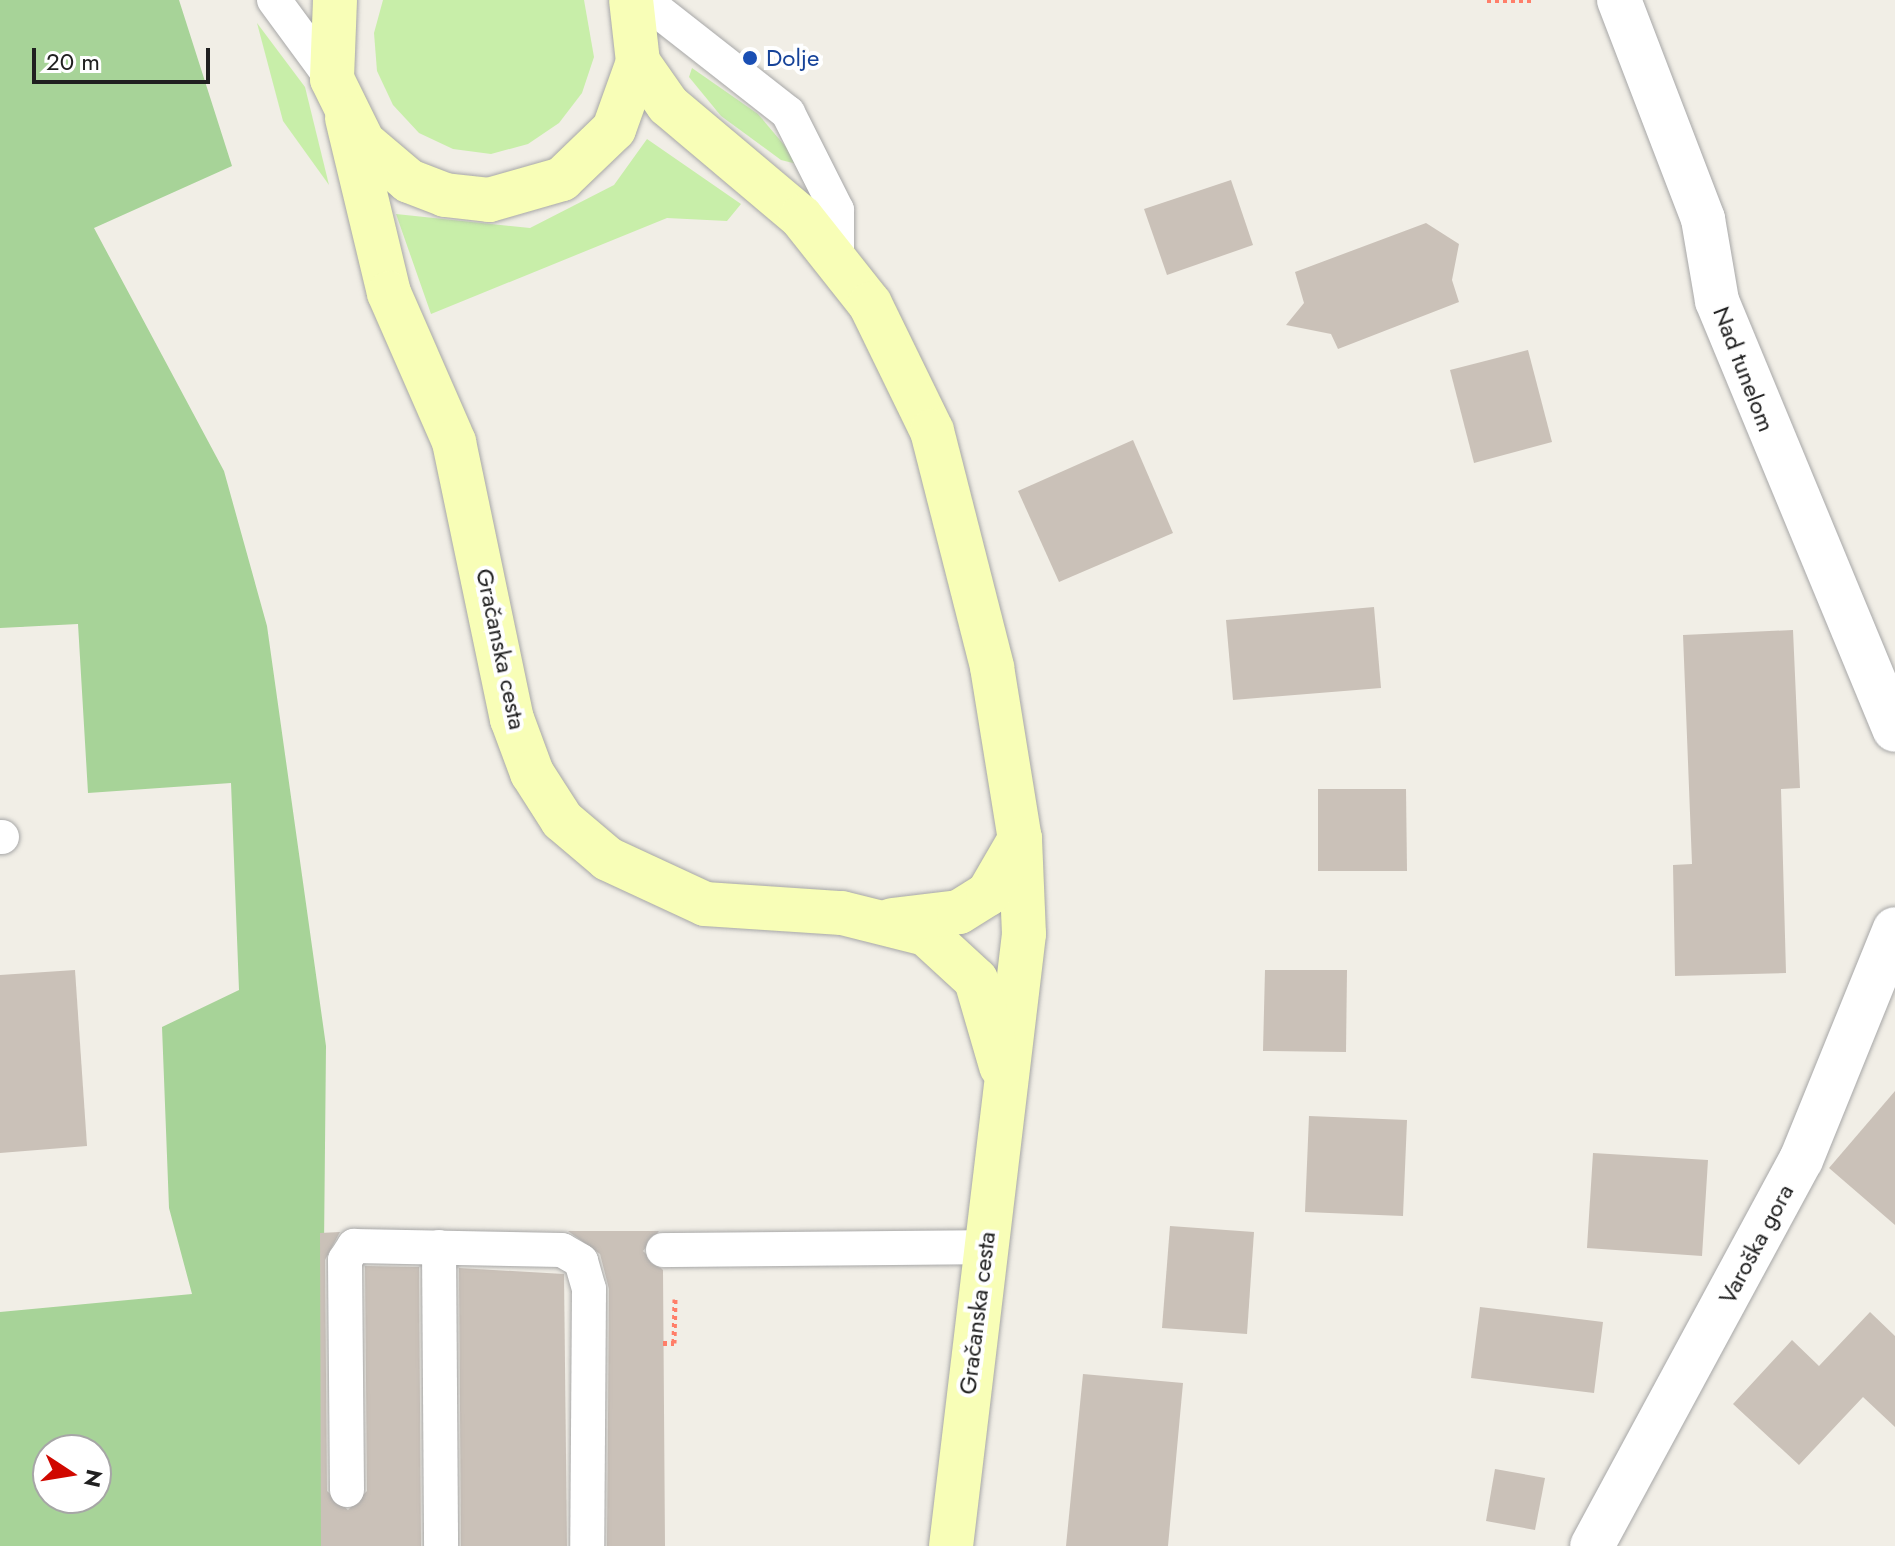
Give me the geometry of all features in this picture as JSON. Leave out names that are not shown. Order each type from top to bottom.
[{"type":"main road","name":"Gračanska cesta","points":[[335,0],[339,98],[389,293],[458,457],[512,719],[532,773],[562,820],[608,859],[705,904],[885,921],[926,934],[976,980],[1005,1080]]},
{"type":"main road","points":[[339,98],[383,162],[409,181],[445,195],[515,197],[562,179],[593,155],[629,98],[638,62],[631,0]]},
{"type":"main road","name":"Gračanska cesta","points":[[638,62],[668,105],[801,217],[837,259],[909,372],[932,431],[992,667],[1020,839],[1024,934],[951,1546]]},
{"type":"main road","points":[[885,921],[968,906],[1007,870],[1020,839]]},
{"type":"street","name":"Nad tunelom","points":[[1619,0],[1703,219],[1717,301],[1895,730]]},
{"type":"street","name":"Varoška gora","points":[[1592,1546],[1801,1160],[1895,929]]},
{"type":"lane","points":[[274,0],[339,98]]},
{"type":"lane","points":[[644,0],[788,113],[837,210],[837,259]]},
{"type":"lane","points":[[347,1490],[345,1260],[354,1246],[562,1250],[581,1261],[589,1289],[587,1546]]},
{"type":"lane","points":[[439,1247],[441,1546]]},
{"type":"lane","points":[[663,1250],[986,1247]]},
{"type":"path","points":[[1487,0],[1535,0]]},
{"type":"path","points":[[663,1343],[674,1343],[675,1295]]},
{"type":"green space","points":[[0,0],[179,0],[232,166],[94,228],[224,471],[267,626],[326,1046],[321,1546],[0,1546],[0,1312],[192,1294],[169,1208],[162,1027],[239,990],[231,783],[88,793],[78,624],[0,628]]},
{"type":"green space","points":[[383,0],[584,0],[594,57],[582,93],[559,123],[528,144],[491,154],[453,149],[419,133],[393,105],[377,71],[374,33]]},
{"type":"green space","points":[[257,23],[305,87],[329,185],[283,121]]},
{"type":"green space","points":[[692,68],[758,114],[801,165],[781,160],[721,116],[689,77]]},
{"type":"green space","points":[[647,139],[741,204],[727,221],[667,218],[431,314],[396,214],[530,228],[614,185]]},
{"type":"building","points":[[1231,180],[1253,245],[1167,275],[1144,209]]},
{"type":"building","points":[[1426,223],[1459,244],[1452,280],[1459,302],[1338,349],[1331,334],[1286,325],[1304,303],[1295,272]]},
{"type":"building","points":[[1528,350],[1552,442],[1474,463],[1450,370]]},
{"type":"building","points":[[1133,440],[1173,533],[1059,582],[1018,491]]},
{"type":"building","points":[[1374,607],[1381,688],[1233,700],[1226,620]]},
{"type":"building","points":[[1793,630],[1800,788],[1781,789],[1786,973],[1675,976],[1673,865],[1692,864],[1683,635]]},
{"type":"building","points":[[1318,789],[1406,789],[1407,871],[1318,871]]},
{"type":"building","points":[[75,970],[87,1146],[0,1153],[0,975]]},
{"type":"building","points":[[1265,970],[1347,970],[1346,1052],[1263,1051]]},
{"type":"building","points":[[1895,1091],[1895,1225],[1829,1168]]},
{"type":"building","points":[[1309,1116],[1407,1120],[1403,1216],[1305,1212]]},
{"type":"building","points":[[1593,1153],[1708,1160],[1702,1256],[1587,1248]]},
{"type":"building","points":[[1170,1226],[1254,1232],[1247,1334],[1162,1328]]},
{"type":"building","points":[[568,1231],[659,1231],[643,1251],[663,1270],[665,1546],[607,1546],[609,1289],[600,1254]]},
{"type":"building","points":[[340,1232],[325,1260],[327,1491],[348,1510],[367,1491],[365,1266],[419,1267],[421,1546],[321,1546],[320,1233]]},
{"type":"building","points":[[459,1268],[564,1274],[567,1546],[461,1546]]},
{"type":"building","points":[[1480,1307],[1603,1322],[1594,1393],[1471,1378]]},
{"type":"building","points":[[1870,1312],[1895,1336],[1895,1427],[1863,1397],[1799,1465],[1733,1404],[1792,1340],[1819,1366]]},
{"type":"building","points":[[1083,1374],[1183,1383],[1168,1546],[1066,1546]]},
{"type":"building","points":[[1495,1469],[1545,1478],[1535,1530],[1486,1521]]},
{"type":"place","name":"Dolje","points":[[750,58]]}]
